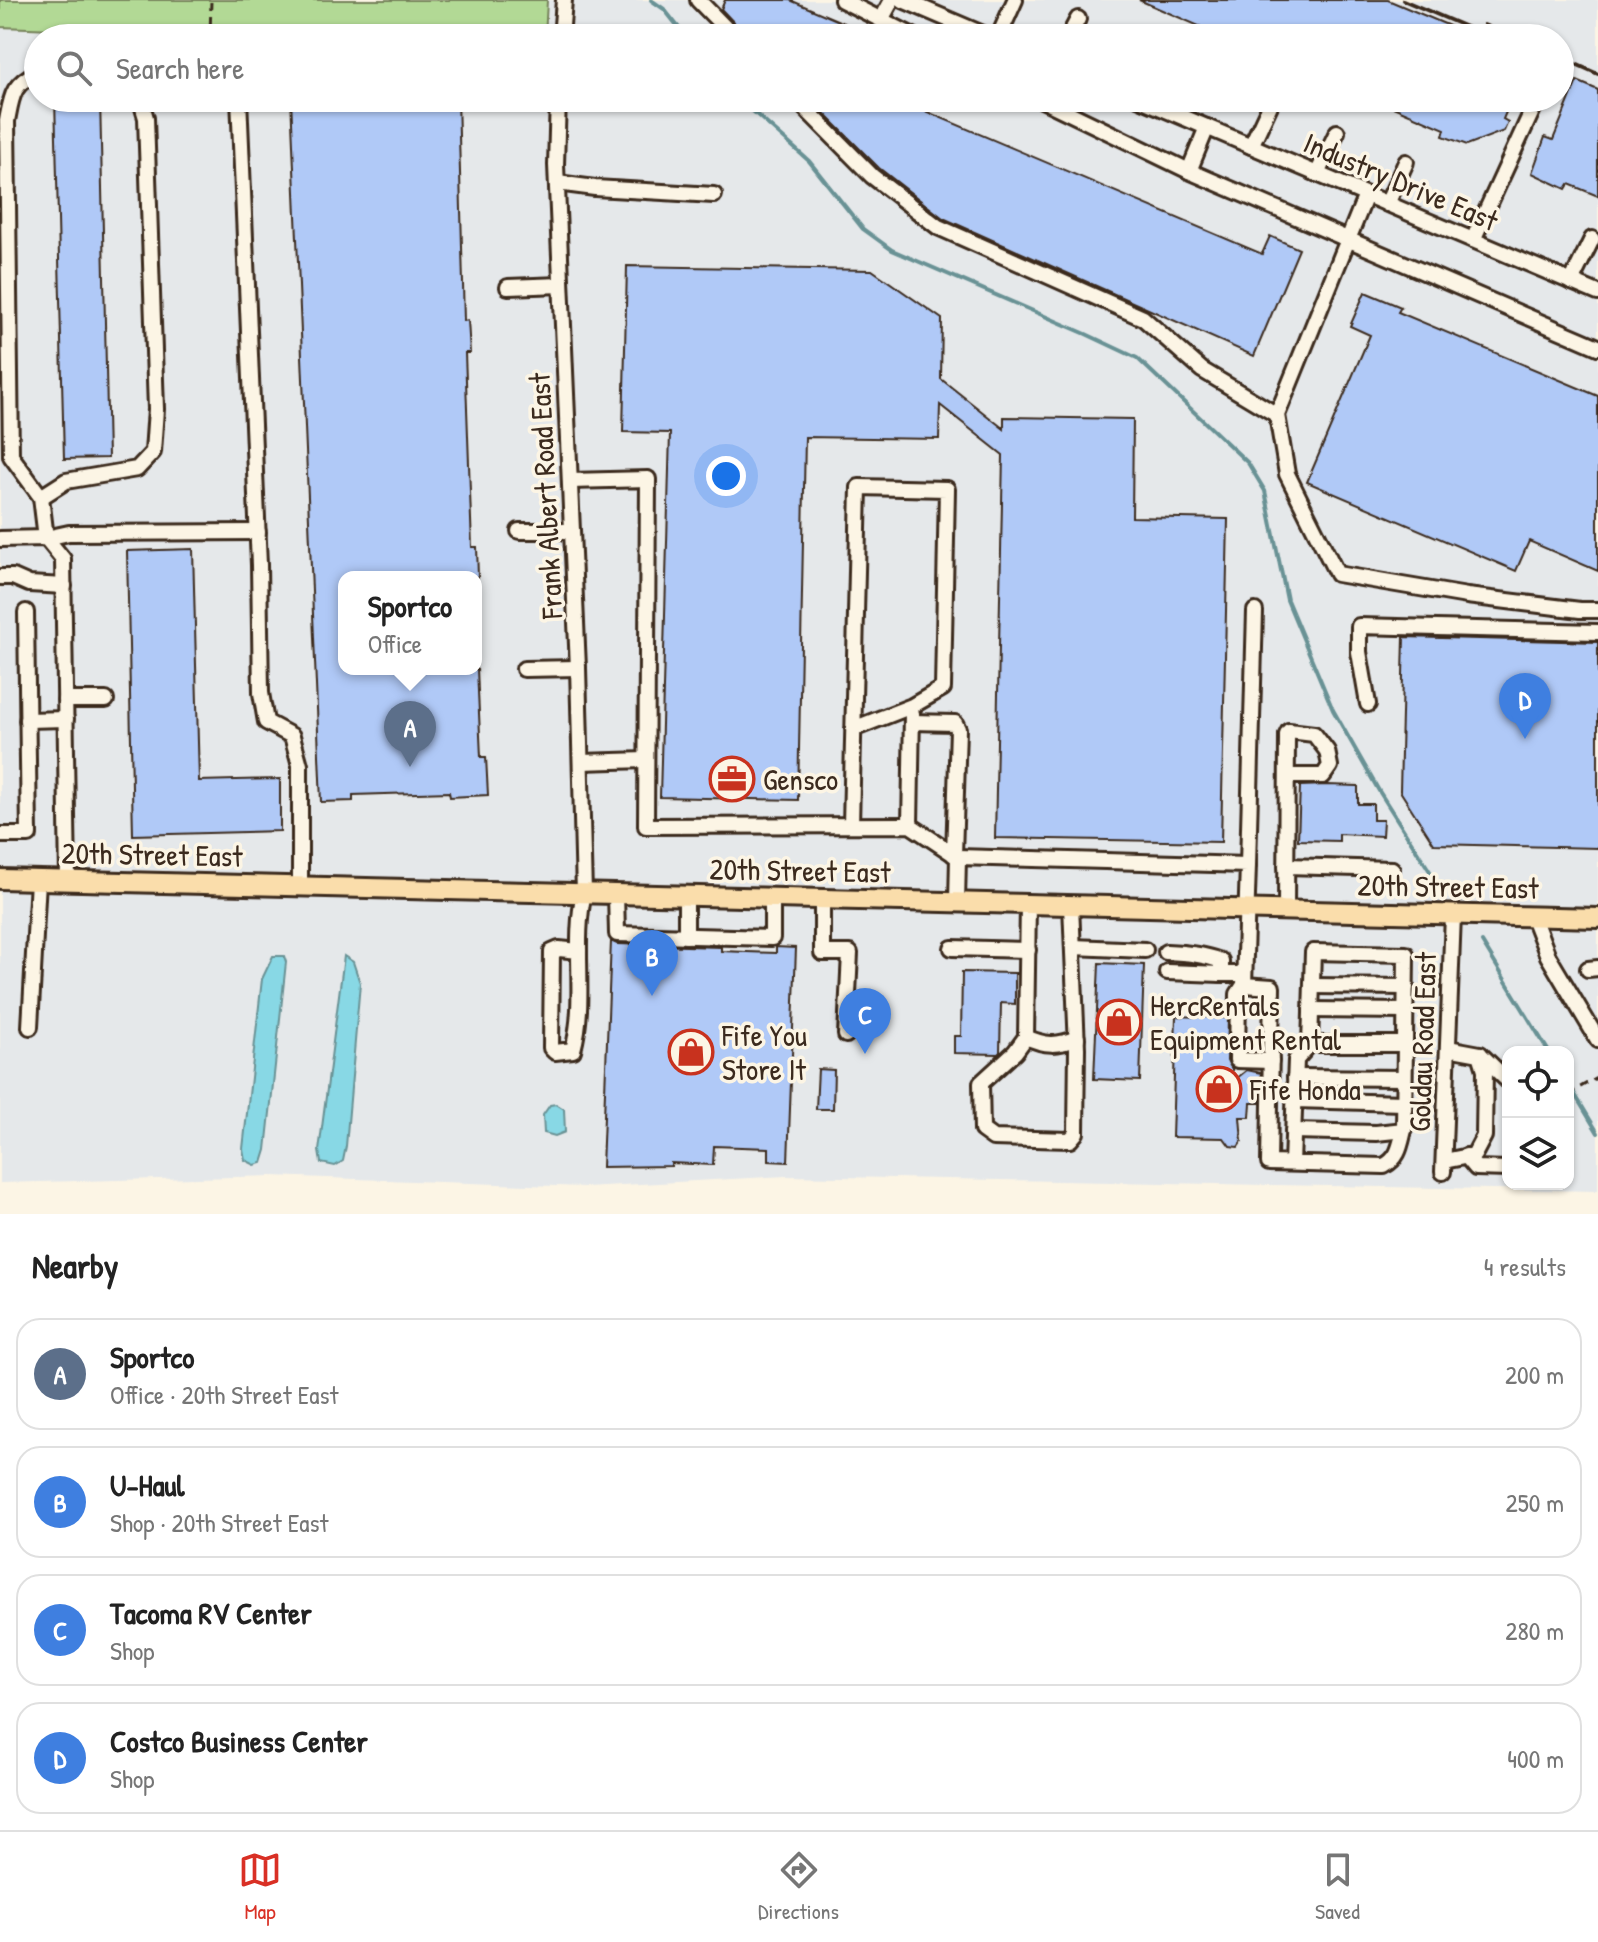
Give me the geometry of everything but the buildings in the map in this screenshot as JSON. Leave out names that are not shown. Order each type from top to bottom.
[{"type":"main road","name":"20th Street East","points":[[0,879],[1598,918]]},
{"type":"street","points":[[562,24],[564,0]]},
{"type":"street","points":[[698,0],[721,24]]},
{"type":"street","points":[[842,0],[889,24]]},
{"type":"street","points":[[881,20],[892,0]]},
{"type":"street","points":[[903,0],[961,24]]},
{"type":"street","points":[[1002,24],[1015,0]]},
{"type":"street","points":[[1075,24],[1078,19]]},
{"type":"street","points":[[24,79],[12,93],[7,137],[11,456],[41,497],[46,538],[63,559],[68,880]]},
{"type":"street","points":[[41,497],[66,481],[137,469],[153,452],[156,409],[144,112]]},
{"type":"street","points":[[240,112],[258,532],[261,693],[266,722],[292,736],[300,765],[300,886]]},
{"type":"street","name":"Frank Albert Road East","points":[[558,112],[557,183],[578,668],[584,893],[575,1042],[573,1050],[555,1052],[551,1048],[552,952],[559,949],[579,951]]},
{"type":"street","points":[[809,112],[872,176],[938,227],[1143,318],[1202,370],[1277,415]]},
{"type":"street","points":[[1067,112],[1189,171],[1598,347]]},
{"type":"street","name":"Industry Drive East","points":[[1171,112],[1598,293]]},
{"type":"street","points":[[1251,146],[1267,112]]},
{"type":"street","points":[[1473,240],[1532,112]]},
{"type":"street","points":[[1189,171],[1207,127]]},
{"type":"street","points":[[1317,174],[1337,132]]},
{"type":"street","points":[[1387,204],[1406,162]]},
{"type":"street","points":[[557,183],[714,195]]},
{"type":"street","points":[[1366,195],[1277,415],[1287,474],[1337,574],[1467,596],[1598,610]]},
{"type":"street","points":[[1571,282],[1592,239]]},
{"type":"street","points":[[508,287],[561,285]]},
{"type":"street","points":[[570,481],[648,479],[646,826],[910,825],[956,856],[1248,865]]},
{"type":"street","points":[[851,825],[853,729],[859,487],[947,489],[943,688],[912,706],[853,729]]},
{"type":"street","points":[[519,531],[572,531]]},
{"type":"street","points":[[0,539],[46,538],[81,532],[258,532]]},
{"type":"street","points":[[0,577],[13,577],[29,584],[64,586]]},
{"type":"street","points":[[1255,611],[1247,909],[1244,980],[1238,994],[1237,1060],[1271,1061]]},
{"type":"street","points":[[0,835],[29,835],[26,612]]},
{"type":"street","points":[[1368,704],[1359,652],[1359,626],[1598,632]]},
{"type":"street","points":[[524,669],[578,668]]},
{"type":"street","points":[[65,700],[106,700]]},
{"type":"street","points":[[910,825],[912,706]]},
{"type":"street","points":[[27,720],[66,719]]},
{"type":"street","points":[[912,722],[955,723],[958,729],[957,902]]},
{"type":"street","points":[[581,762],[646,760]]},
{"type":"street","points":[[1286,910],[1287,776]]},
{"type":"street","points":[[1286,866],[1392,869]]},
{"type":"street","points":[[30,1027],[38,880]]},
{"type":"street","points":[[616,893],[617,934],[686,936],[772,938],[772,897]]},
{"type":"street","points":[[686,895],[686,936]]},
{"type":"street","points":[[822,898],[822,953],[850,953],[846,1035]]},
{"type":"street","points":[[1028,904],[1026,1037],[1015,1052],[981,1083],[982,1130],[993,1138],[1070,1140],[1076,1133],[1077,1038],[1071,905]]},
{"type":"street","name":"Goldau Road East","points":[[1453,915],[1443,1166],[1466,1156]]},
{"type":"street","points":[[1533,917],[1548,956],[1590,1015],[1598,1040]]},
{"type":"street","points":[[1073,947],[1145,950]]},
{"type":"street","points":[[952,948],[1028,950]]},
{"type":"street","points":[[1166,952],[1191,953],[1221,961],[1221,974]]},
{"type":"street","points":[[1167,972],[1221,974],[1272,987],[1269,1163],[1384,1166],[1399,1151],[1404,1130],[1406,954],[1313,952],[1310,1044],[1296,1060],[1292,1163]]},
{"type":"street","points":[[1312,986],[1406,987]]},
{"type":"street","points":[[1311,1010],[1405,1011]]},
{"type":"street","points":[[1026,1037],[1040,1044],[1062,1044],[1077,1038]]},
{"type":"street","points":[[1310,1044],[1405,1044]]},
{"type":"street","points":[[1448,1048],[1480,1054],[1502,1075]]},
{"type":"street","points":[[1466,1156],[1474,1155],[1484,1136],[1485,1070],[1480,1054]]},
{"type":"street","points":[[1295,1077],[1404,1078]]},
{"type":"street","points":[[1294,1100],[1404,1103]]},
{"type":"street","points":[[1293,1131],[1376,1133],[1404,1130]]},
{"type":"street","points":[[1466,1156],[1476,1168],[1502,1169]]},
{"type":"path","points":[[210,24],[211,0]]},
{"type":"path","points":[[1574,1091],[1598,1077]]},
{"type":"shaded area","points":[[0,0],[1598,0],[1598,1191],[1544,1190],[1574,1190],[1574,1046],[1502,1046],[1502,1189],[787,1176],[585,1187],[271,1176],[0,1183]]},
{"type":"green space","points":[[0,0],[547,0],[546,24],[24,24],[24,28],[0,27]]},
{"type":"water","points":[[273,956],[284,956],[286,962],[266,1150],[262,1163],[255,1165],[245,1160],[243,1149],[262,979]]},
{"type":"water","points":[[344,956],[353,962],[360,983],[346,1146],[343,1161],[335,1166],[321,1163],[319,1151]]},
{"type":"water","points":[[556,1104],[564,1109],[565,1132],[555,1136],[544,1133],[543,1115],[550,1105]]},
{"type":"waterway","points":[[651,0],[664,9],[676,24]]},
{"type":"waterway","points":[[754,112],[809,161],[863,229],[892,250],[1137,358],[1248,463],[1265,491],[1287,600],[1333,710],[1379,791],[1438,884]]},
{"type":"waterway","points":[[1482,942],[1545,1046]]},
{"type":"waterway","points":[[1574,1093],[1598,1133]]},
{"type":"railway","points":[[1403,0],[1459,24]]},
{"type":"railway","points":[[1574,63],[1598,74]]},
{"type":"place","name":"Costco Business Center","points":[[1525,739]]},
{"type":"place","name":"Sportco","points":[[410,767]]},
{"type":"place","name":"Gensco","points":[[732,779]]},
{"type":"place","name":"U-Haul","points":[[652,996]]},
{"type":"place","name":"HercRentals Equipment Rental","points":[[1119,1022]]},
{"type":"place","name":"Fife You Store It","points":[[691,1052]]},
{"type":"place","name":"Tacoma RV Center","points":[[865,1054]]},
{"type":"place","name":"Fife Honda","points":[[1219,1089]]}]
